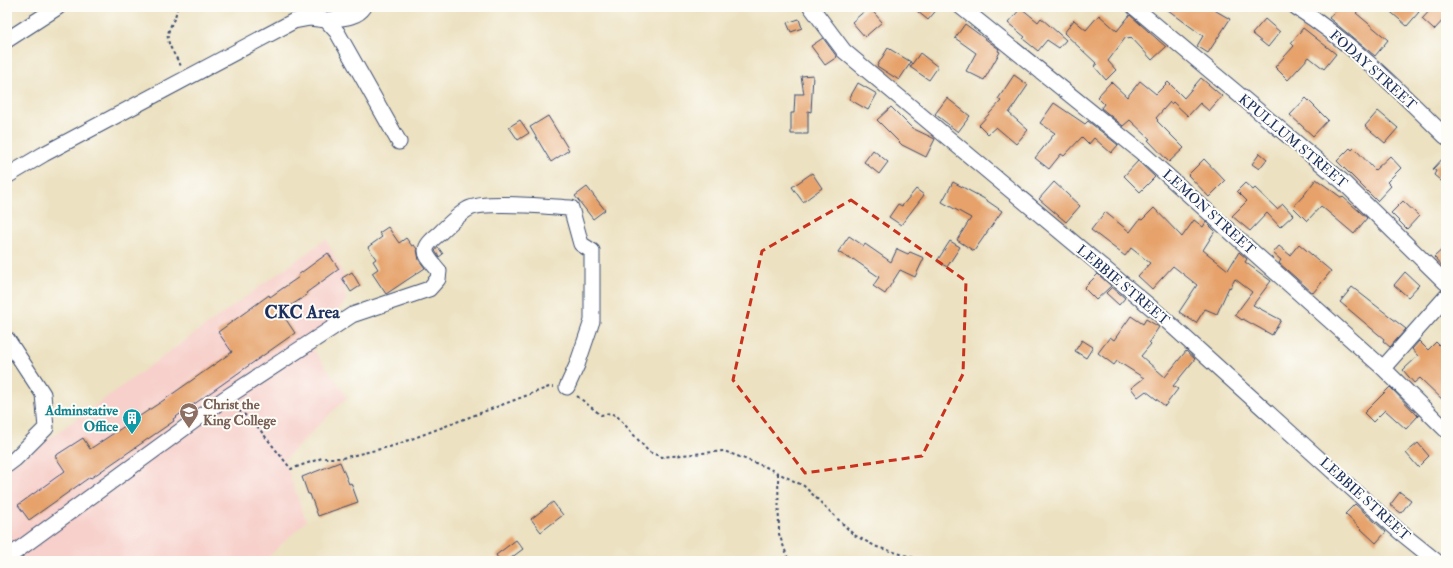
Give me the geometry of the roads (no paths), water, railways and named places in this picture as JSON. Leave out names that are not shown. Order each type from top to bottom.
[{"type":"street","points":[[7,40],[58,7]]},
{"type":"street","points":[[7,176],[294,21],[310,18],[326,20],[351,17],[361,11],[364,7]]},
{"type":"street","name":"LEBBIE STREET","points":[[812,7],[844,51],[1159,314],[1400,532],[1436,561]]},
{"type":"street","name":"LEMON STREET","points":[[961,7],[1141,152],[1383,368],[1446,430]]},
{"type":"street","name":"KPULLUM STREET","points":[[1134,7],[1342,181],[1446,283]]},
{"type":"street","name":"FODAY STREET","points":[[1296,7],[1318,21],[1382,74],[1446,137]]},
{"type":"street","points":[[326,20],[337,32],[399,142]]},
{"type":"street","points":[[7,558],[224,399],[352,315],[429,289],[438,279],[438,271],[426,255],[425,249],[430,241],[468,209],[481,206],[500,205],[571,208],[581,244],[592,251],[592,321],[567,387]]},
{"type":"street","points":[[1383,368],[1446,297]]},
{"type":"street","points":[[7,339],[43,394],[46,428],[7,465]]},
{"type":"place","name":"Christ the King College","points":[[189,429]]},
{"type":"place","name":"Adminstative Office","points":[[132,435]]},
{"type":"district","name":"CKC Area","points":[[302,312]]}]
